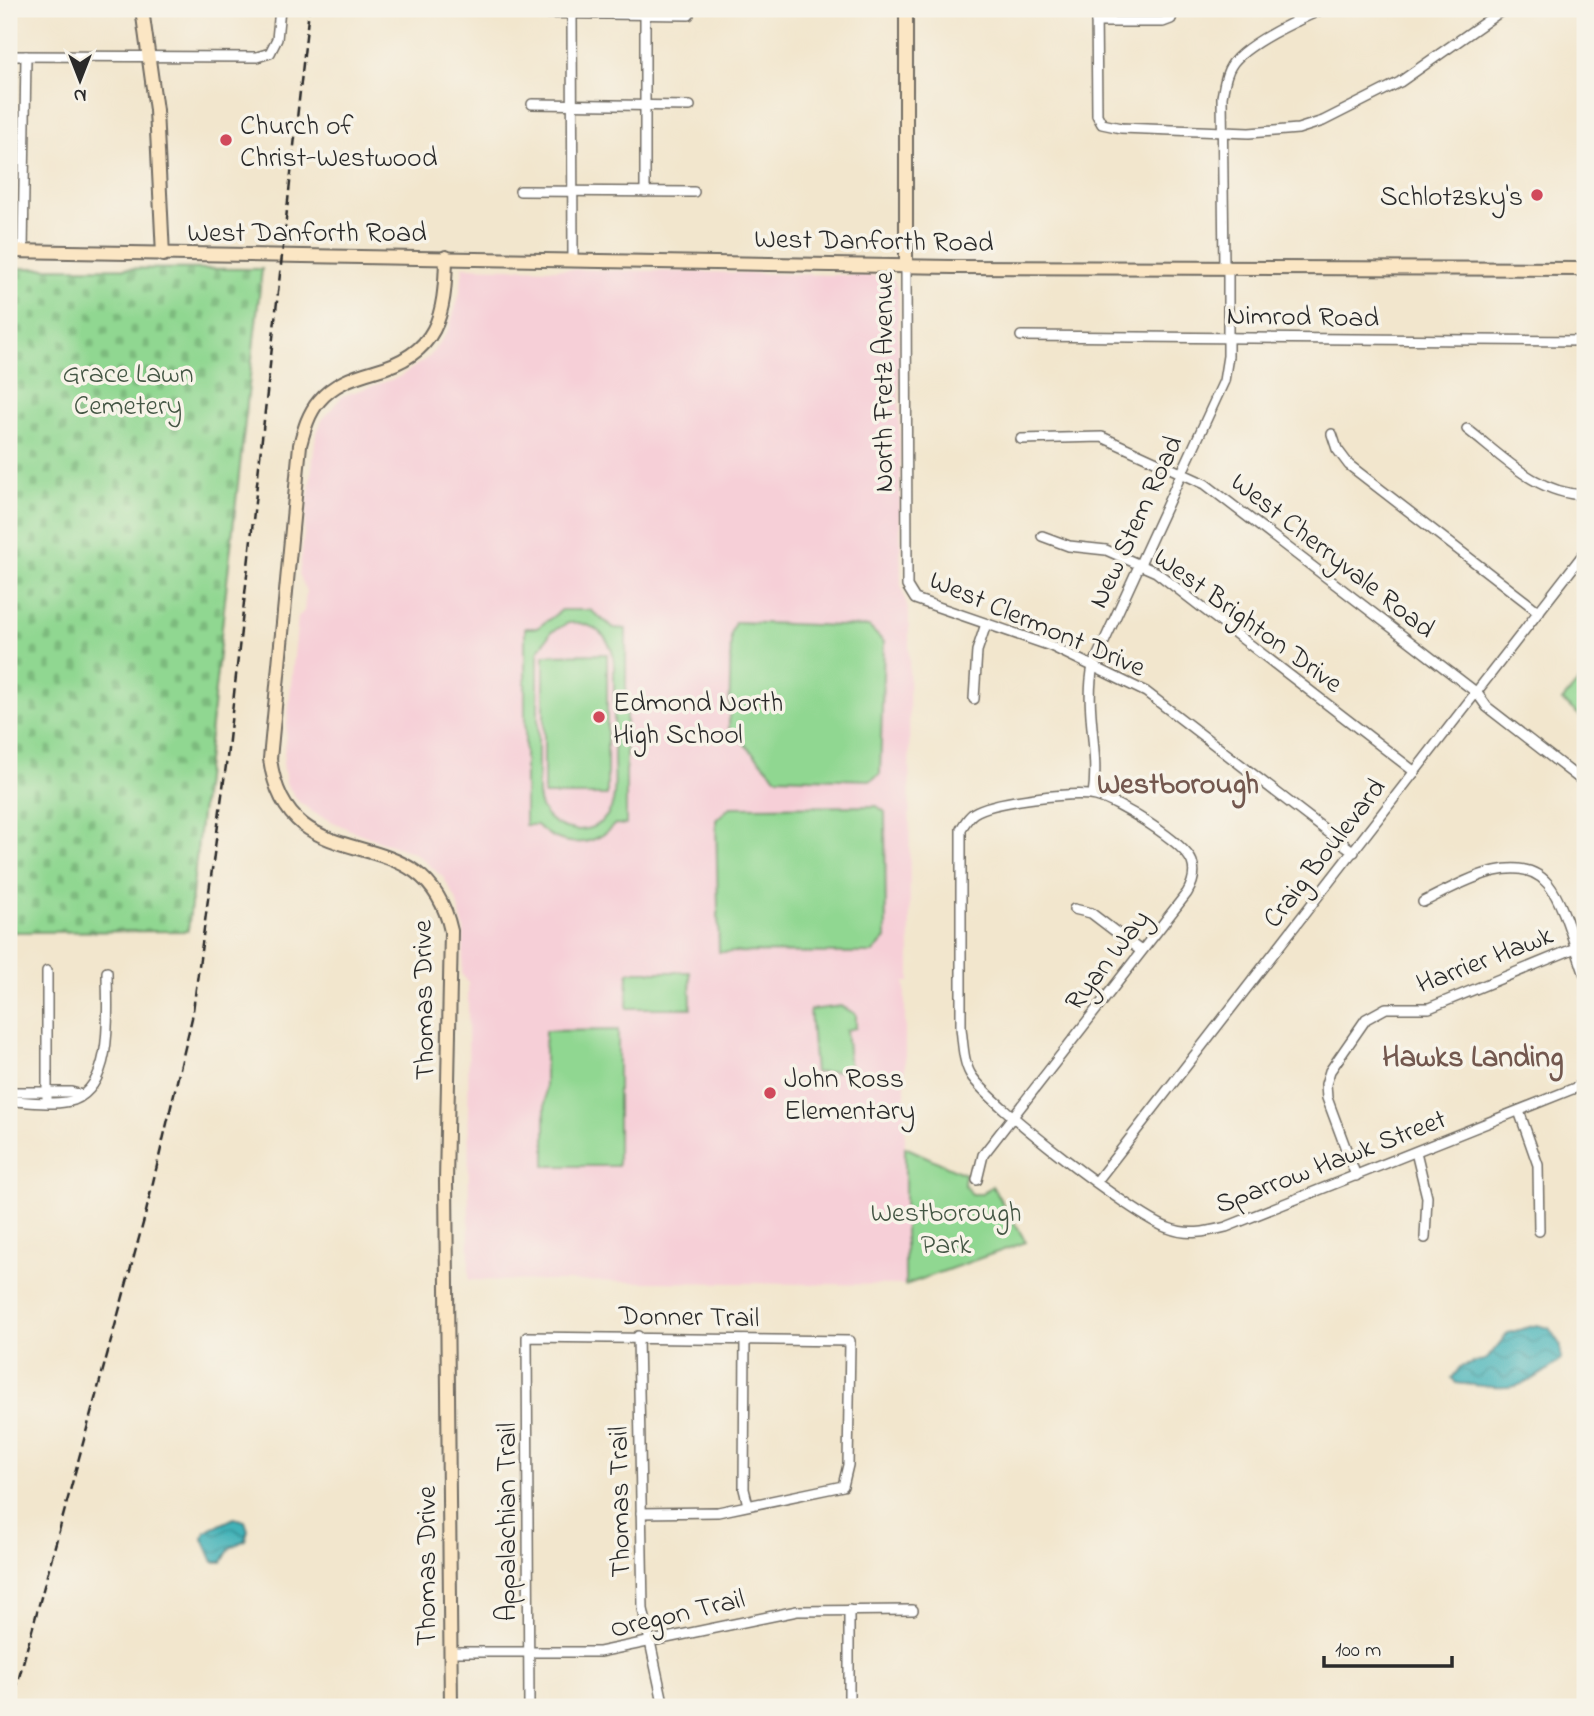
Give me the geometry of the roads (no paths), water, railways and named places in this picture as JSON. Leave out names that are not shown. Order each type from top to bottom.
[{"type":"street","points":[[142,9],[161,168],[163,255]]},
{"type":"street","points":[[9,56],[257,57],[270,53],[277,39],[280,9]]},
{"type":"street","name":"North Fretz Avenue","points":[[906,9],[907,586]]},
{"type":"street","points":[[1096,9],[1097,115],[1102,124],[1121,128],[1273,133],[1323,121],[1400,82],[1504,9]]},
{"type":"street","points":[[1096,22],[1163,22],[1171,19],[1174,9]]},
{"type":"street","points":[[1291,9],[1297,20]]},
{"type":"street","name":"New Stem Road","points":[[1093,795],[1096,755],[1088,704],[1093,666],[1224,381],[1228,336],[1222,97],[1232,64],[1245,52],[1297,20],[1323,9]]},
{"type":"street","points":[[572,12],[573,259]]},
{"type":"street","points":[[645,12],[645,192]]},
{"type":"street","points":[[526,13],[645,12],[689,15]]},
{"type":"street","points":[[23,252],[26,56]]},
{"type":"street","points":[[532,104],[690,106]]},
{"type":"street","points":[[520,191],[694,192]]},
{"type":"street","name":"West Danforth Road","points":[[9,251],[906,265],[1585,269]]},
{"type":"street","name":"Thomas Drive","points":[[446,257],[446,296],[438,323],[424,344],[401,362],[344,381],[317,403],[307,420],[300,445],[270,759],[279,794],[295,820],[321,837],[398,860],[420,874],[437,891],[447,909],[451,931],[446,1182],[450,1707]]},
{"type":"street","name":"Nimrod Road","points":[[1021,337],[1228,336],[1585,341]]},
{"type":"street","points":[[1467,429],[1537,484],[1554,491],[1585,495]]},
{"type":"street","points":[[1332,433],[1337,449],[1349,465],[1539,612]]},
{"type":"street","name":"West Cherryvale Road","points":[[1021,439],[1102,438],[1181,472],[1229,499],[1477,692],[1487,707],[1585,783]]},
{"type":"street","name":"West Brighton Drive","points":[[1042,536],[1069,546],[1106,550],[1156,572],[1415,772]]},
{"type":"street","name":"Craig Boulevard","points":[[1097,1181],[1585,552]]},
{"type":"street","name":"West Clermont Drive","points":[[907,586],[915,599],[1051,646],[1164,703],[1354,852]]},
{"type":"street","points":[[974,699],[977,651],[986,624]]},
{"type":"street","name":"Sparrow Hawk Street","points":[[1093,795],[1069,794],[985,808],[975,813],[961,829],[961,1028],[970,1073],[983,1091],[1150,1220],[1187,1233],[1226,1227],[1585,1084]]},
{"type":"street","name":"Ryan Way","points":[[977,1180],[984,1155],[1191,886],[1194,877],[1192,861],[1178,847],[1127,809],[1093,795]]},
{"type":"street","points":[[1423,902],[1489,873],[1524,871],[1537,876],[1548,885],[1585,975]]},
{"type":"street","points":[[1074,909],[1091,913],[1141,951]]},
{"type":"street","name":"Harrier Hawk","points":[[1356,1176],[1332,1113],[1326,1084],[1330,1071],[1366,1020],[1386,1008],[1429,1008],[1585,944]]},
{"type":"street","points":[[47,971],[47,1096]]},
{"type":"street","points":[[9,1101],[82,1095],[96,1083],[107,1040],[107,972]]},
{"type":"street","points":[[9,1092],[47,1096]]},
{"type":"street","points":[[1520,1111],[1538,1165],[1539,1231]]},
{"type":"street","points":[[1416,1152],[1427,1197],[1424,1238]]},
{"type":"street","name":"Donner Trail","points":[[527,1337],[638,1336],[850,1341],[848,1465],[842,1486],[748,1505]]},
{"type":"street","name":"Thomas Trail","points":[[638,1336],[641,1583],[649,1644],[664,1707]]},
{"type":"street","name":"Appalachian Trail","points":[[527,1337],[529,1707]]},
{"type":"street","points":[[641,1513],[718,1511],[748,1505],[744,1489],[745,1340]]},
{"type":"street","points":[[849,1610],[849,1707]]},
{"type":"street","name":"Oregon Trail","points":[[450,1652],[599,1652],[649,1644],[778,1614],[913,1610]]},
{"type":"water","points":[[1537,1325],[1549,1328],[1561,1346],[1561,1360],[1534,1379],[1512,1386],[1488,1387],[1456,1383],[1452,1378],[1460,1367],[1487,1359],[1508,1333]]},
{"type":"water","points":[[234,1518],[245,1521],[248,1530],[245,1540],[230,1548],[222,1562],[213,1562],[203,1539],[205,1532]]},
{"type":"railway","points":[[11,1707],[145,1216],[192,1018],[227,758],[309,9]]},
{"type":"place","name":"Church of Christ-Westwood","points":[[226,140]]},
{"type":"place","name":"Schlotzsky's","points":[[1537,195]]},
{"type":"place","name":"Edmond North High School","points":[[599,717]]},
{"type":"place","name":"John Ross Elementary","points":[[770,1093]]},
{"type":"district","name":"Westborough","points":[[1178,783]]},
{"type":"district","name":"Hawks Landing","points":[[1473,1056]]},
{"type":"park label","name":"Grace Lawn Cemetery","points":[[128,388]]},
{"type":"park label","name":"Westborough Park","points":[[946,1227]]}]
